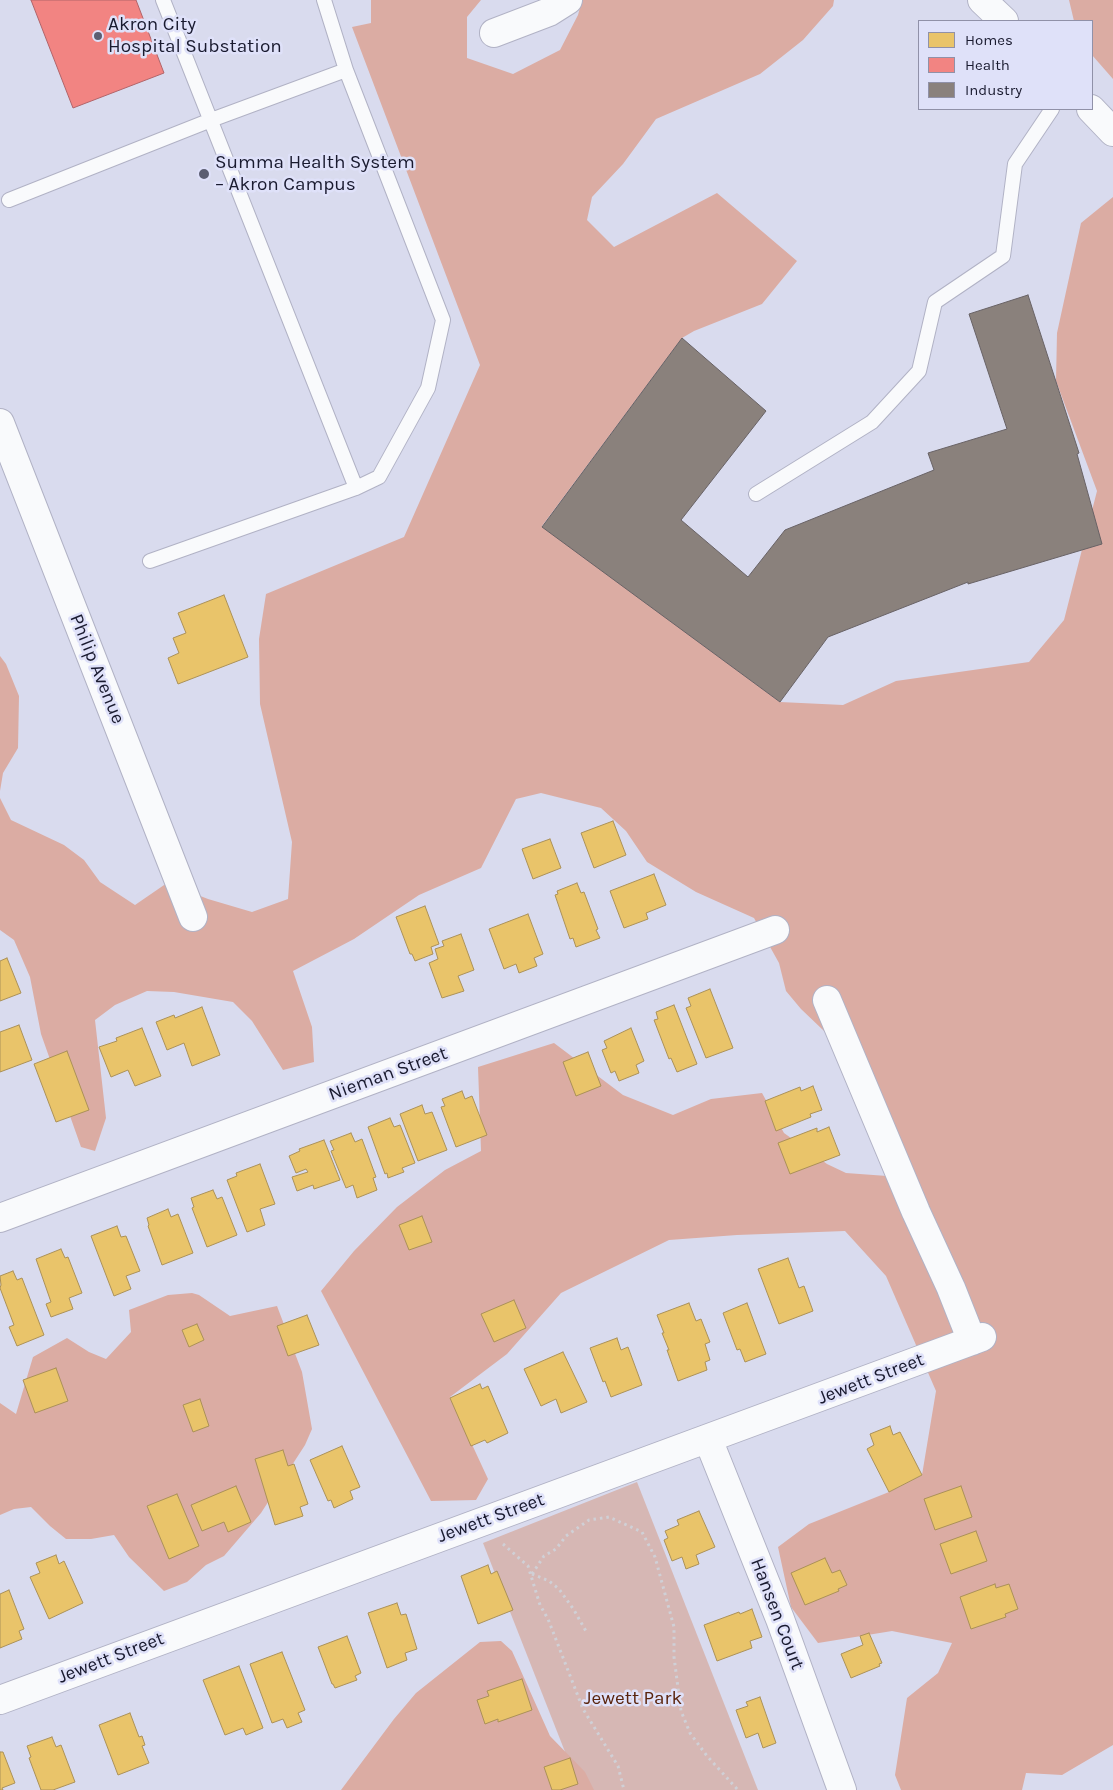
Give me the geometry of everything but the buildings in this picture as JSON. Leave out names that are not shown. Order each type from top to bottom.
[{"type":"street","points":[[494,33],[549,12],[568,0]]},
{"type":"street","points":[[982,0],[1003,20]]},
{"type":"street","points":[[1091,110],[1113,132]]},
{"type":"street","name":"Philip Avenue","points":[[0,422],[193,917]]},
{"type":"street","name":"Nieman Street","points":[[0,1218],[775,930]]},
{"type":"street","name":"Jewett Street","points":[[0,1700],[977,1339],[916,1212],[827,1000]]},
{"type":"street","name":"Hansen Court","points":[[708,1439],[780,1619],[842,1790]]},
{"type":"lane","points":[[163,0],[356,488]]},
{"type":"lane","points":[[150,561],[356,488],[378,477],[428,388],[443,320],[346,70],[324,0]]},
{"type":"lane","points":[[9,200],[211,120],[346,70]]},
{"type":"lane","points":[[756,494],[872,422],[919,371],[935,302],[1003,256],[1015,164],[1051,110]]},
{"type":"path","points":[[532,1574],[544,1556],[556,1549],[566,1536],[589,1520],[609,1517],[642,1532],[655,1557],[674,1627],[674,1657],[681,1711],[690,1733],[707,1756],[738,1790]]},
{"type":"path","points":[[482,1522],[508,1551],[528,1566],[540,1605],[548,1619],[583,1709],[618,1766],[624,1790]]},
{"type":"path","points":[[532,1574],[549,1581],[559,1589],[587,1633]]},
{"type":"green space","name":"Jewett Park","points":[[637,1482],[758,1790],[580,1790],[483,1543]]},
{"type":"shaded area","points":[[371,0],[481,0],[467,17],[467,58],[513,74],[560,50],[578,15],[582,0],[834,0],[833,6],[803,40],[760,74],[656,119],[623,164],[592,197],[587,220],[614,247],[717,193],[797,261],[762,304],[694,331],[682,338],[542,526],[780,702],[843,705],[896,681],[1029,662],[1064,620],[1097,491],[1056,381],[1057,333],[1081,223],[1113,197],[1113,1745],[1062,1775],[1026,1773],[1022,1790],[901,1790],[895,1775],[907,1698],[938,1673],[952,1643],[892,1631],[818,1643],[791,1607],[778,1547],[809,1524],[889,1492],[922,1475],[936,1391],[886,1276],[845,1231],[737,1235],[669,1240],[561,1293],[507,1354],[450,1397],[488,1479],[476,1500],[431,1501],[321,1291],[354,1251],[397,1207],[445,1170],[481,1151],[478,1067],[554,1043],[623,1095],[673,1115],[711,1099],[762,1093],[784,1133],[827,1164],[846,1173],[887,1176],[866,1071],[801,1009],[786,991],[779,963],[754,918],[696,892],[647,862],[626,831],[601,808],[541,793],[516,799],[481,868],[419,895],[354,939],[293,971],[312,1027],[314,1062],[283,1070],[252,1021],[233,1002],[174,992],[147,991],[115,1005],[95,1020],[106,1118],[95,1151],[81,1147],[41,1034],[30,977],[14,940],[0,930],[0,798],[11,820],[64,845],[84,860],[100,882],[135,905],[167,883],[208,899],[252,912],[288,899],[292,842],[260,704],[259,639],[266,594],[404,537],[480,365],[352,27],[371,23]]},
{"type":"shaded area","points":[[1069,0],[1113,0],[1113,79],[1093,56],[1093,20],[1074,20]]},
{"type":"shaded area","points":[[0,656],[6,664],[19,696],[18,748],[3,773],[0,791]]},
{"type":"shaded area","points":[[192,1293],[199,1295],[230,1316],[277,1306],[302,1372],[312,1429],[305,1445],[261,1513],[224,1556],[206,1565],[187,1582],[164,1591],[129,1557],[114,1535],[91,1539],[66,1539],[31,1507],[14,1509],[0,1515],[0,1403],[16,1414],[33,1357],[67,1338],[89,1352],[106,1359],[131,1332],[129,1310],[168,1295]]},
{"type":"shaded area","points":[[501,1641],[512,1651],[550,1736],[585,1772],[594,1790],[341,1790],[394,1719],[416,1693],[480,1642]]},
{"type":"place","name":"Akron City Hospital Substation","points":[[98,36]]},
{"type":"place","name":"Summa Health System – Akron Campus","points":[[204,174]]}]
